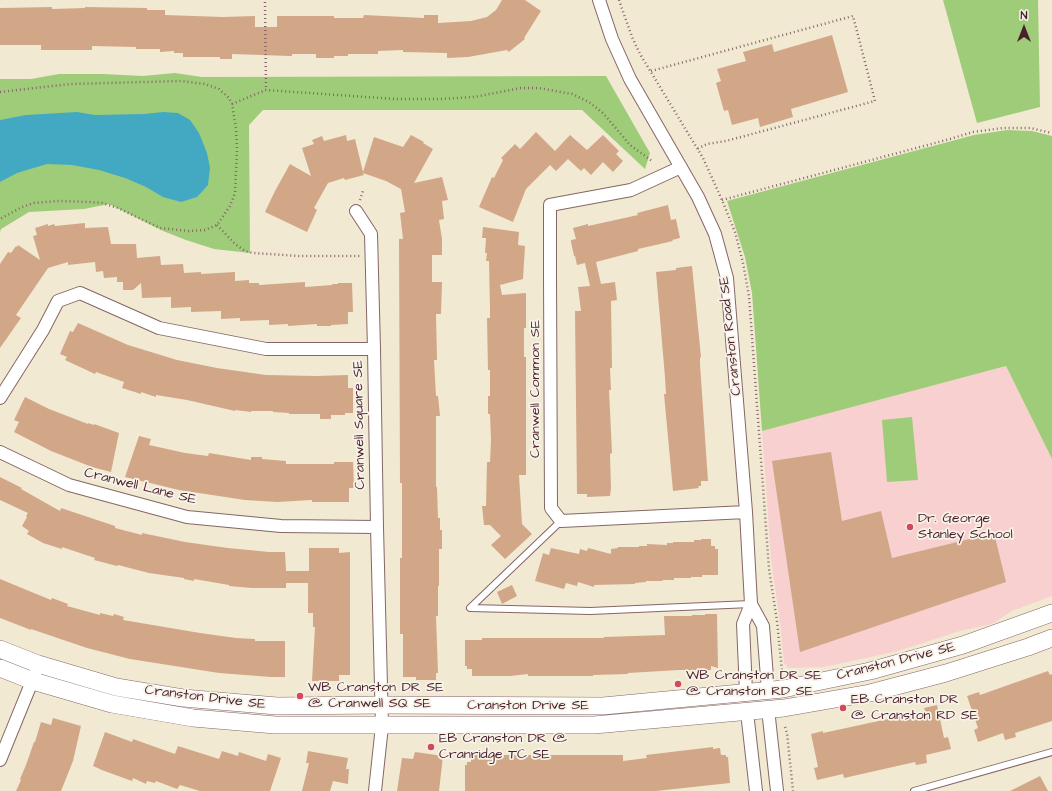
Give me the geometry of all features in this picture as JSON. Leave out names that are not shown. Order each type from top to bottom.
[{"type":"street","name":"Cranston Road SE","points":[[599,0],[612,39],[630,79],[698,197],[714,234],[727,278],[746,512],[751,604],[743,624],[747,712],[756,791]]},
{"type":"street","name":"Cranwell Common SE","points":[[562,521],[551,508],[550,205],[631,190],[681,167]]},
{"type":"street","points":[[356,211],[371,234],[374,349]]},
{"type":"street","name":"Cranwell Square SE","points":[[0,398],[43,330],[58,301],[80,293],[159,328],[266,349],[374,349],[382,726],[375,791]]},
{"type":"street","name":"Cranwell Lane SE","points":[[0,452],[69,485],[188,517],[281,526],[377,527]]},
{"type":"street","points":[[562,521],[746,512]]},
{"type":"street","name":"Cranston Road SE","points":[[751,604],[763,626],[768,709],[777,791]]},
{"type":"street","name":"Cranston Drive SE","points":[[0,649],[38,664],[116,687],[183,698],[276,706],[603,706],[783,689],[870,671],[963,645],[1052,613]]},
{"type":"street","name":"Cranston Drive SE","points":[[0,668],[33,681],[112,704],[193,718],[275,725],[594,725],[784,708],[870,693],[946,673],[1028,648],[1052,638]]},
{"type":"street","points":[[0,760],[33,681],[38,664]]},
{"type":"lane","points":[[562,521],[470,608],[590,611],[751,604]]},
{"type":"lane","points":[[914,791],[1052,752]]},
{"type":"path","points":[[265,2],[266,90]]},
{"type":"path","points":[[650,71],[853,16],[875,101],[726,141],[707,144],[697,148]]},
{"type":"path","points":[[0,92],[70,84],[181,81],[205,84],[219,89],[229,98],[232,104],[236,128],[237,149],[235,193],[230,206],[217,225],[205,230],[189,231],[160,228],[118,208],[102,203],[58,200],[34,203],[22,207],[0,219]]},
{"type":"path","points":[[232,104],[266,90],[395,99],[442,99],[474,96],[521,88],[539,88],[572,94],[589,102],[603,113],[630,145],[652,161]]},
{"type":"path","points":[[722,200],[950,140],[973,132],[1003,128],[1030,128],[1052,133]]},
{"type":"path","points":[[217,225],[235,244],[245,251],[253,253],[300,256],[357,256],[372,253]]},
{"type":"path","points":[[785,727],[787,733],[793,791]]},
{"type":"shaded area","name":"Dr. George Stanley School","points":[[1006,366],[1052,459],[1052,596],[1012,611],[992,624],[960,631],[898,651],[824,667],[788,668],[784,663],[771,558],[762,431]]},
{"type":"green space","points":[[943,0],[1038,0],[1040,107],[977,123]]},
{"type":"green space","points":[[175,73],[202,77],[606,76],[650,153],[645,169],[582,110],[263,110],[249,125],[250,253],[214,249],[186,240],[163,231],[109,204],[84,209],[29,212],[1,229],[0,232],[0,79],[31,79],[59,74],[143,76]]},
{"type":"green space","points":[[1007,130],[1032,131],[1052,136],[1052,459],[1006,366],[762,431],[752,293],[745,257],[727,201],[974,135]]},
{"type":"green space","points":[[912,417],[918,480],[887,482],[882,420]]},
{"type":"water","points":[[77,112],[95,115],[163,112],[178,113],[190,120],[199,133],[207,153],[210,168],[208,185],[197,197],[181,202],[163,197],[146,187],[125,178],[99,170],[72,165],[47,164],[17,173],[0,182],[0,120],[26,115]]},
{"type":"building","points":[[502,0],[525,0],[541,11],[524,38],[525,39],[509,52],[507,50],[468,57],[447,58],[447,53],[403,52],[403,50],[378,51],[378,54],[348,54],[348,56],[334,56],[334,58],[316,58],[316,54],[292,54],[292,56],[290,56],[232,54],[232,59],[220,59],[220,57],[183,57],[183,53],[174,53],[174,51],[160,52],[160,49],[136,49],[136,47],[92,46],[92,50],[41,50],[41,45],[0,45],[0,8],[147,8],[147,10],[165,10],[165,15],[223,17],[255,16],[255,27],[277,27],[277,16],[334,16],[334,18],[363,18],[364,15],[424,18],[424,15],[438,15],[438,23],[471,21],[487,17],[496,10]]},
{"type":"building","points":[[832,35],[848,92],[791,109],[793,117],[760,127],[758,118],[732,125],[728,110],[724,111],[716,83],[721,81],[717,69],[746,61],[743,52],[772,44],[774,52]]},
{"type":"building","points":[[536,132],[555,151],[570,135],[587,150],[603,135],[619,151],[616,154],[623,161],[613,172],[603,162],[591,175],[584,168],[581,171],[568,159],[556,171],[550,165],[526,189],[513,222],[479,207],[492,177],[494,178],[503,160],[501,158],[515,144],[520,149]]},
{"type":"building","points":[[346,135],[347,141],[355,139],[363,172],[374,137],[403,147],[411,135],[424,142],[423,143],[433,149],[414,183],[442,177],[448,200],[442,201],[444,219],[439,220],[442,239],[442,255],[432,255],[432,282],[442,282],[441,314],[436,314],[437,360],[434,360],[436,396],[438,396],[440,416],[436,416],[436,487],[438,518],[440,518],[440,530],[442,530],[442,549],[439,549],[438,616],[436,616],[438,673],[436,673],[436,680],[416,680],[416,677],[403,677],[403,634],[400,634],[402,483],[400,483],[399,239],[403,239],[400,213],[405,212],[401,189],[386,181],[363,173],[364,175],[345,180],[344,178],[328,183],[314,208],[317,210],[307,232],[265,212],[290,164],[311,176],[302,148],[314,144],[312,140],[322,136],[324,141]]},
{"type":"building","points":[[668,205],[671,220],[676,219],[680,238],[596,262],[601,284],[615,282],[617,300],[611,301],[612,368],[610,368],[611,390],[609,390],[612,453],[610,454],[611,488],[610,496],[587,497],[587,494],[577,494],[575,311],[581,311],[578,287],[590,286],[585,263],[577,265],[574,256],[571,240],[576,239],[573,228],[638,215],[637,213]]},
{"type":"building","points":[[85,223],[85,228],[108,227],[111,244],[136,244],[137,258],[160,256],[161,265],[183,264],[184,273],[201,272],[201,274],[235,272],[235,281],[249,280],[249,283],[259,283],[259,285],[305,282],[305,287],[352,283],[353,312],[348,312],[348,324],[331,326],[317,326],[317,324],[288,326],[288,324],[269,325],[269,320],[240,321],[240,318],[221,319],[221,311],[191,312],[191,307],[171,308],[171,297],[142,298],[141,283],[133,290],[123,290],[123,282],[117,282],[117,277],[104,278],[103,271],[96,272],[95,262],[68,265],[68,262],[48,268],[16,315],[21,318],[0,348],[0,264],[8,252],[11,253],[18,245],[40,260],[33,236],[37,235],[35,228],[48,224],[48,226],[54,224],[55,226]]},
{"type":"building","points":[[483,227],[519,232],[518,245],[525,246],[523,279],[500,285],[502,295],[526,293],[524,357],[526,357],[526,475],[519,475],[522,524],[532,534],[505,559],[491,545],[501,536],[490,525],[484,525],[482,506],[486,506],[487,462],[490,462],[491,440],[490,414],[488,414],[488,396],[490,396],[487,318],[490,318],[489,261],[486,261],[486,238],[482,238]]},
{"type":"building","points":[[692,266],[701,357],[700,364],[708,481],[701,481],[701,486],[698,486],[699,488],[673,491],[664,394],[666,394],[665,377],[656,272],[676,270],[676,268]]},
{"type":"building","points":[[78,323],[128,345],[177,360],[217,368],[266,375],[348,375],[348,388],[353,388],[353,413],[345,413],[345,415],[331,415],[331,419],[320,419],[320,414],[289,414],[273,411],[235,411],[187,400],[156,395],[156,397],[141,392],[141,394],[122,388],[124,382],[96,372],[95,374],[65,360],[67,357],[60,354],[70,331],[73,332]]},
{"type":"building","points":[[25,397],[49,409],[88,424],[94,424],[119,433],[111,472],[92,467],[51,451],[14,432],[19,422],[14,420]]},
{"type":"building","points":[[139,436],[151,439],[149,445],[185,453],[208,456],[209,453],[251,460],[251,457],[262,457],[262,459],[286,461],[286,464],[334,464],[334,462],[353,462],[354,486],[353,488],[349,488],[349,502],[312,502],[312,500],[277,502],[245,500],[179,490],[125,477]]},
{"type":"building","points":[[831,452],[842,521],[881,511],[892,558],[994,533],[1006,582],[800,652],[772,461]]},
{"type":"building","points":[[0,477],[22,488],[21,489],[60,511],[61,508],[115,526],[115,528],[142,535],[142,533],[185,542],[228,548],[285,552],[286,571],[309,571],[309,548],[339,548],[339,553],[350,552],[350,675],[339,675],[339,681],[312,681],[315,627],[313,627],[313,613],[308,613],[308,583],[286,583],[286,588],[252,588],[229,586],[194,579],[194,581],[117,566],[94,560],[95,558],[62,547],[62,549],[43,543],[27,534],[29,531],[22,526],[28,513],[0,500]]},
{"type":"building","points":[[711,539],[711,546],[715,546],[715,549],[718,549],[718,575],[674,578],[674,580],[662,581],[646,581],[635,584],[594,585],[594,587],[578,582],[577,586],[566,583],[564,589],[535,581],[543,553],[549,555],[551,548],[579,554],[580,549],[587,551],[588,548],[611,554],[611,549],[618,547],[639,547],[647,546],[647,544],[667,545],[667,543],[694,542],[694,540]]},
{"type":"building","points":[[0,579],[51,600],[52,598],[68,604],[67,606],[100,615],[100,613],[113,616],[114,614],[124,617],[123,620],[200,633],[255,639],[255,641],[285,641],[285,677],[219,673],[130,659],[87,648],[31,630],[0,618]]},
{"type":"building","points":[[512,585],[517,596],[502,604],[497,592]]},
{"type":"building","points":[[717,614],[718,668],[711,666],[711,670],[679,670],[593,676],[528,676],[528,674],[510,676],[472,676],[472,669],[467,669],[467,666],[465,666],[465,640],[482,640],[482,638],[604,638],[665,635],[664,616],[692,616]]},
{"type":"building","points":[[1048,671],[1050,675],[1052,674],[1052,721],[1015,733],[1016,737],[1005,740],[1003,733],[978,742],[974,730],[978,728],[967,696],[979,692],[980,695]]},
{"type":"building","points":[[937,705],[944,738],[948,737],[951,749],[926,755],[927,763],[916,765],[915,762],[844,778],[843,774],[817,780],[814,768],[818,767],[811,734],[823,731],[823,733],[925,711],[924,708]]},
{"type":"building","points":[[53,718],[81,726],[73,761],[61,791],[16,791],[41,722],[51,725]]},
{"type":"building","points":[[105,732],[132,742],[133,739],[175,754],[178,746],[219,759],[222,751],[238,756],[239,752],[266,761],[268,754],[281,758],[270,791],[200,791],[180,785],[177,789],[156,781],[155,783],[147,781],[146,784],[133,778],[132,781],[93,766]]},
{"type":"building","points":[[713,747],[713,749],[720,748],[721,755],[726,755],[726,757],[728,757],[730,783],[656,791],[465,791],[465,765],[467,765],[467,762],[471,762],[471,755],[623,755],[623,761],[647,758],[646,755]]},
{"type":"building","points":[[308,751],[348,758],[346,769],[349,769],[348,784],[333,781],[330,791],[302,791],[309,763],[306,763]]},
{"type":"building","points":[[415,752],[443,756],[439,791],[397,791],[402,758],[413,759]]},
{"type":"building","points":[[1040,776],[1048,791],[1010,791]]},
{"type":"place","name":"Dr. George Stanley School","points":[[910,527]]},
{"type":"place","name":"WB Cranston DR SE @ Cranston RD SE","points":[[678,684]]},
{"type":"place","name":"WB Cranston DR SE @ Cranwell SQ SE","points":[[300,696]]},
{"type":"place","name":"EB Cranston DR @ Cranston RD SE","points":[[843,708]]},
{"type":"place","name":"EB Cranston DR @ Cranridge TC SE","points":[[431,747]]}]
